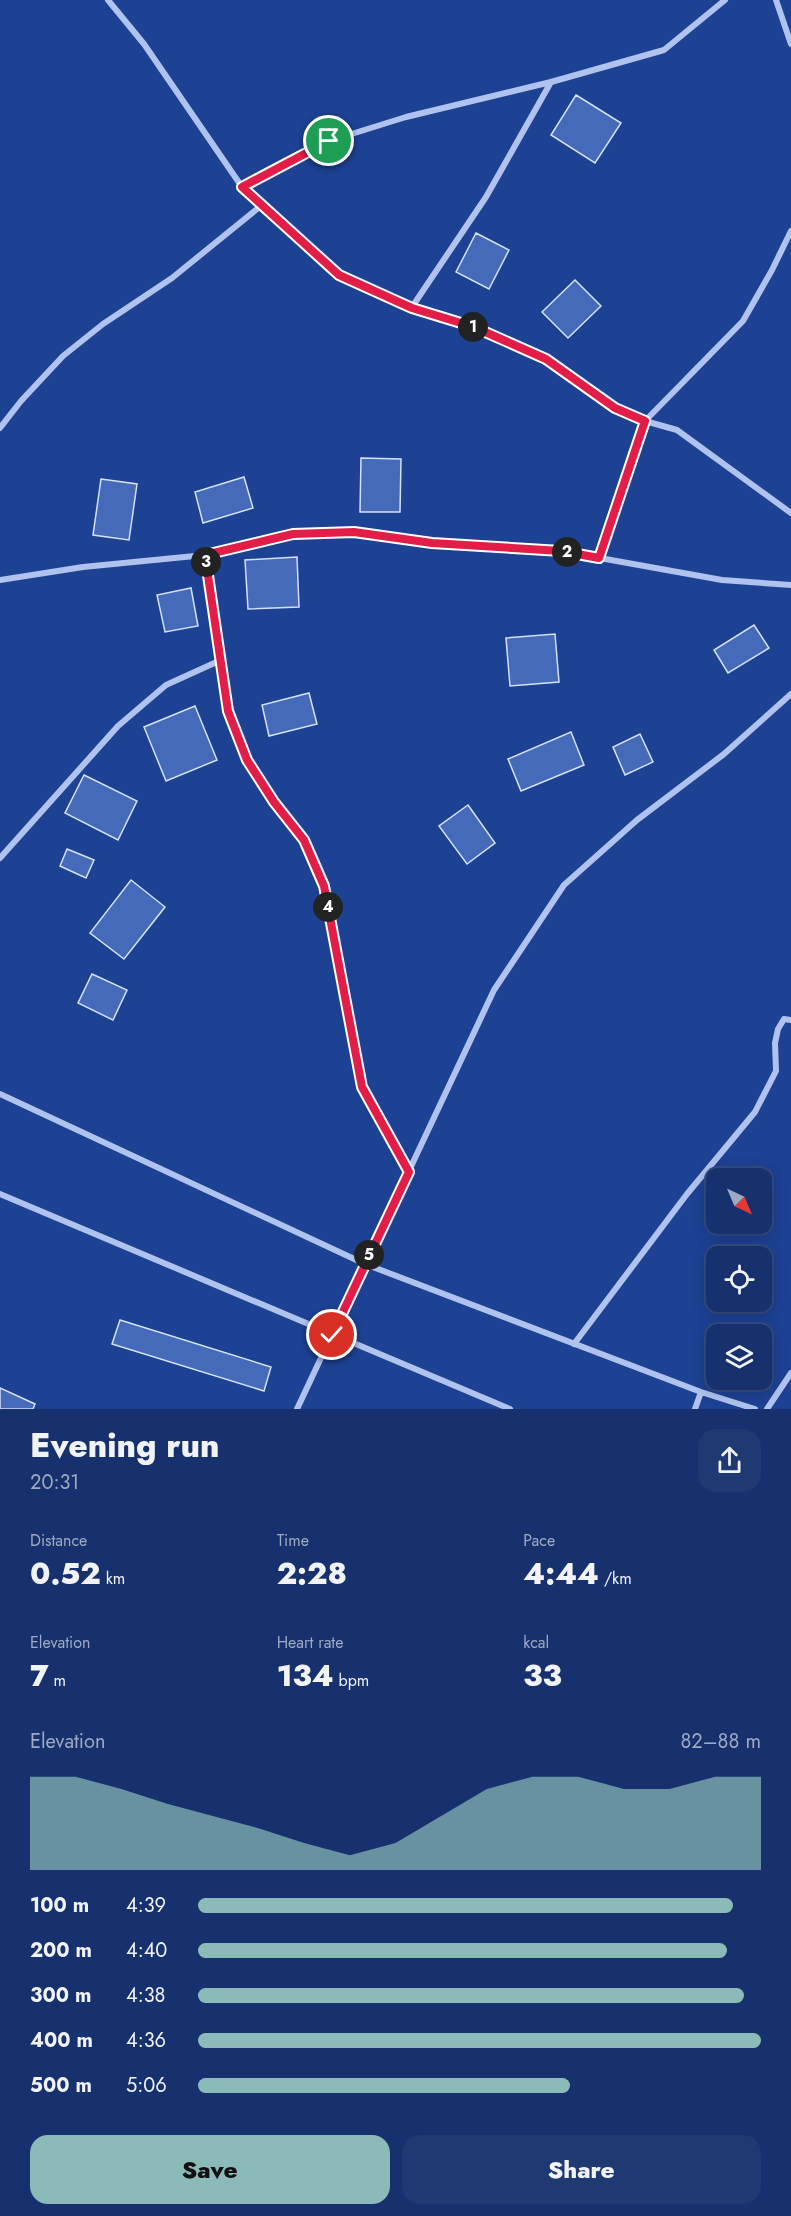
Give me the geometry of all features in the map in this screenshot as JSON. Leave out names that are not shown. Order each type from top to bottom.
[{"type":"street","points":[[108,0],[144,44],[242,187],[339,275],[412,308],[474,327],[546,359],[615,408],[645,421],[677,430],[791,513]]},
{"type":"street","points":[[242,187],[329,141],[406,117],[551,82],[664,50],[725,0]]},
{"type":"street","points":[[776,0],[791,44]]},
{"type":"street","points":[[412,308],[486,197],[551,82]]},
{"type":"street","points":[[0,428],[21,400],[63,356],[103,324],[172,278],[262,205]]},
{"type":"street","points":[[599,558],[645,421],[743,321],[791,231]]},
{"type":"street","points":[[0,580],[83,567],[205,555],[293,534],[354,532],[432,543],[561,551],[723,580],[791,585]]},
{"type":"street","points":[[205,555],[228,711],[247,760],[274,802],[304,840],[324,886],[362,1087],[409,1172]]},
{"type":"street","points":[[0,858],[118,726],[165,685],[221,660]]},
{"type":"street","points":[[297,1409],[494,990],[564,885],[637,820],[724,754],[791,694]]},
{"type":"street","points":[[574,1344],[687,1194],[755,1112],[776,1071],[775,1043],[778,1029],[784,1019],[791,1020]]},
{"type":"street","points":[[0,1094],[365,1264],[701,1392],[755,1409]]},
{"type":"street","points":[[0,1194],[510,1409]]},
{"type":"street","points":[[767,1409],[791,1373]]},
{"type":"street","points":[[695,1409],[701,1392]]},
{"type":"building","points":[[576,95],[621,123],[595,163],[551,135]]},
{"type":"building","points":[[476,233],[509,250],[489,289],[456,272]]},
{"type":"building","points":[[575,280],[601,306],[568,338],[542,312]]},
{"type":"building","points":[[361,458],[401,459],[400,512],[360,512]]},
{"type":"building","points":[[244,477],[253,508],[203,523],[195,492]]},
{"type":"building","points":[[101,479],[137,484],[129,540],[93,535]]},
{"type":"building","points":[[297,557],[299,607],[248,609],[245,560]]},
{"type":"building","points":[[191,588],[198,626],[165,632],[157,595]]},
{"type":"building","points":[[754,625],[769,648],[728,673],[714,650]]},
{"type":"building","points":[[555,634],[559,682],[510,686],[506,638]]},
{"type":"building","points":[[309,693],[317,724],[269,736],[262,705]]},
{"type":"building","points":[[195,706],[217,760],[166,781],[144,727]]},
{"type":"building","points":[[571,732],[584,765],[521,791],[508,759]]},
{"type":"building","points":[[640,734],[653,762],[625,775],[613,747]]},
{"type":"building","points":[[84,775],[137,801],[118,840],[65,813]]},
{"type":"building","points":[[468,805],[495,843],[467,864],[439,826]]},
{"type":"building","points":[[67,849],[94,860],[86,878],[60,866]]},
{"type":"building","points":[[131,880],[165,907],[124,959],[90,933]]},
{"type":"building","points":[[92,974],[127,990],[113,1020],[78,1003]]},
{"type":"building","points":[[120,1320],[271,1367],[264,1391],[112,1344]]},
{"type":"building","points":[[0,1388],[35,1404],[33,1409],[0,1409]]},
{"type":"route","points":[[329,141],[242,187],[339,275],[412,308],[474,327],[546,359],[615,408],[645,421],[599,558],[561,551],[432,543],[354,532],[293,534],[205,555],[228,711],[247,760],[274,802],[304,840],[324,886],[362,1087],[409,1172],[332,1335]]}]
